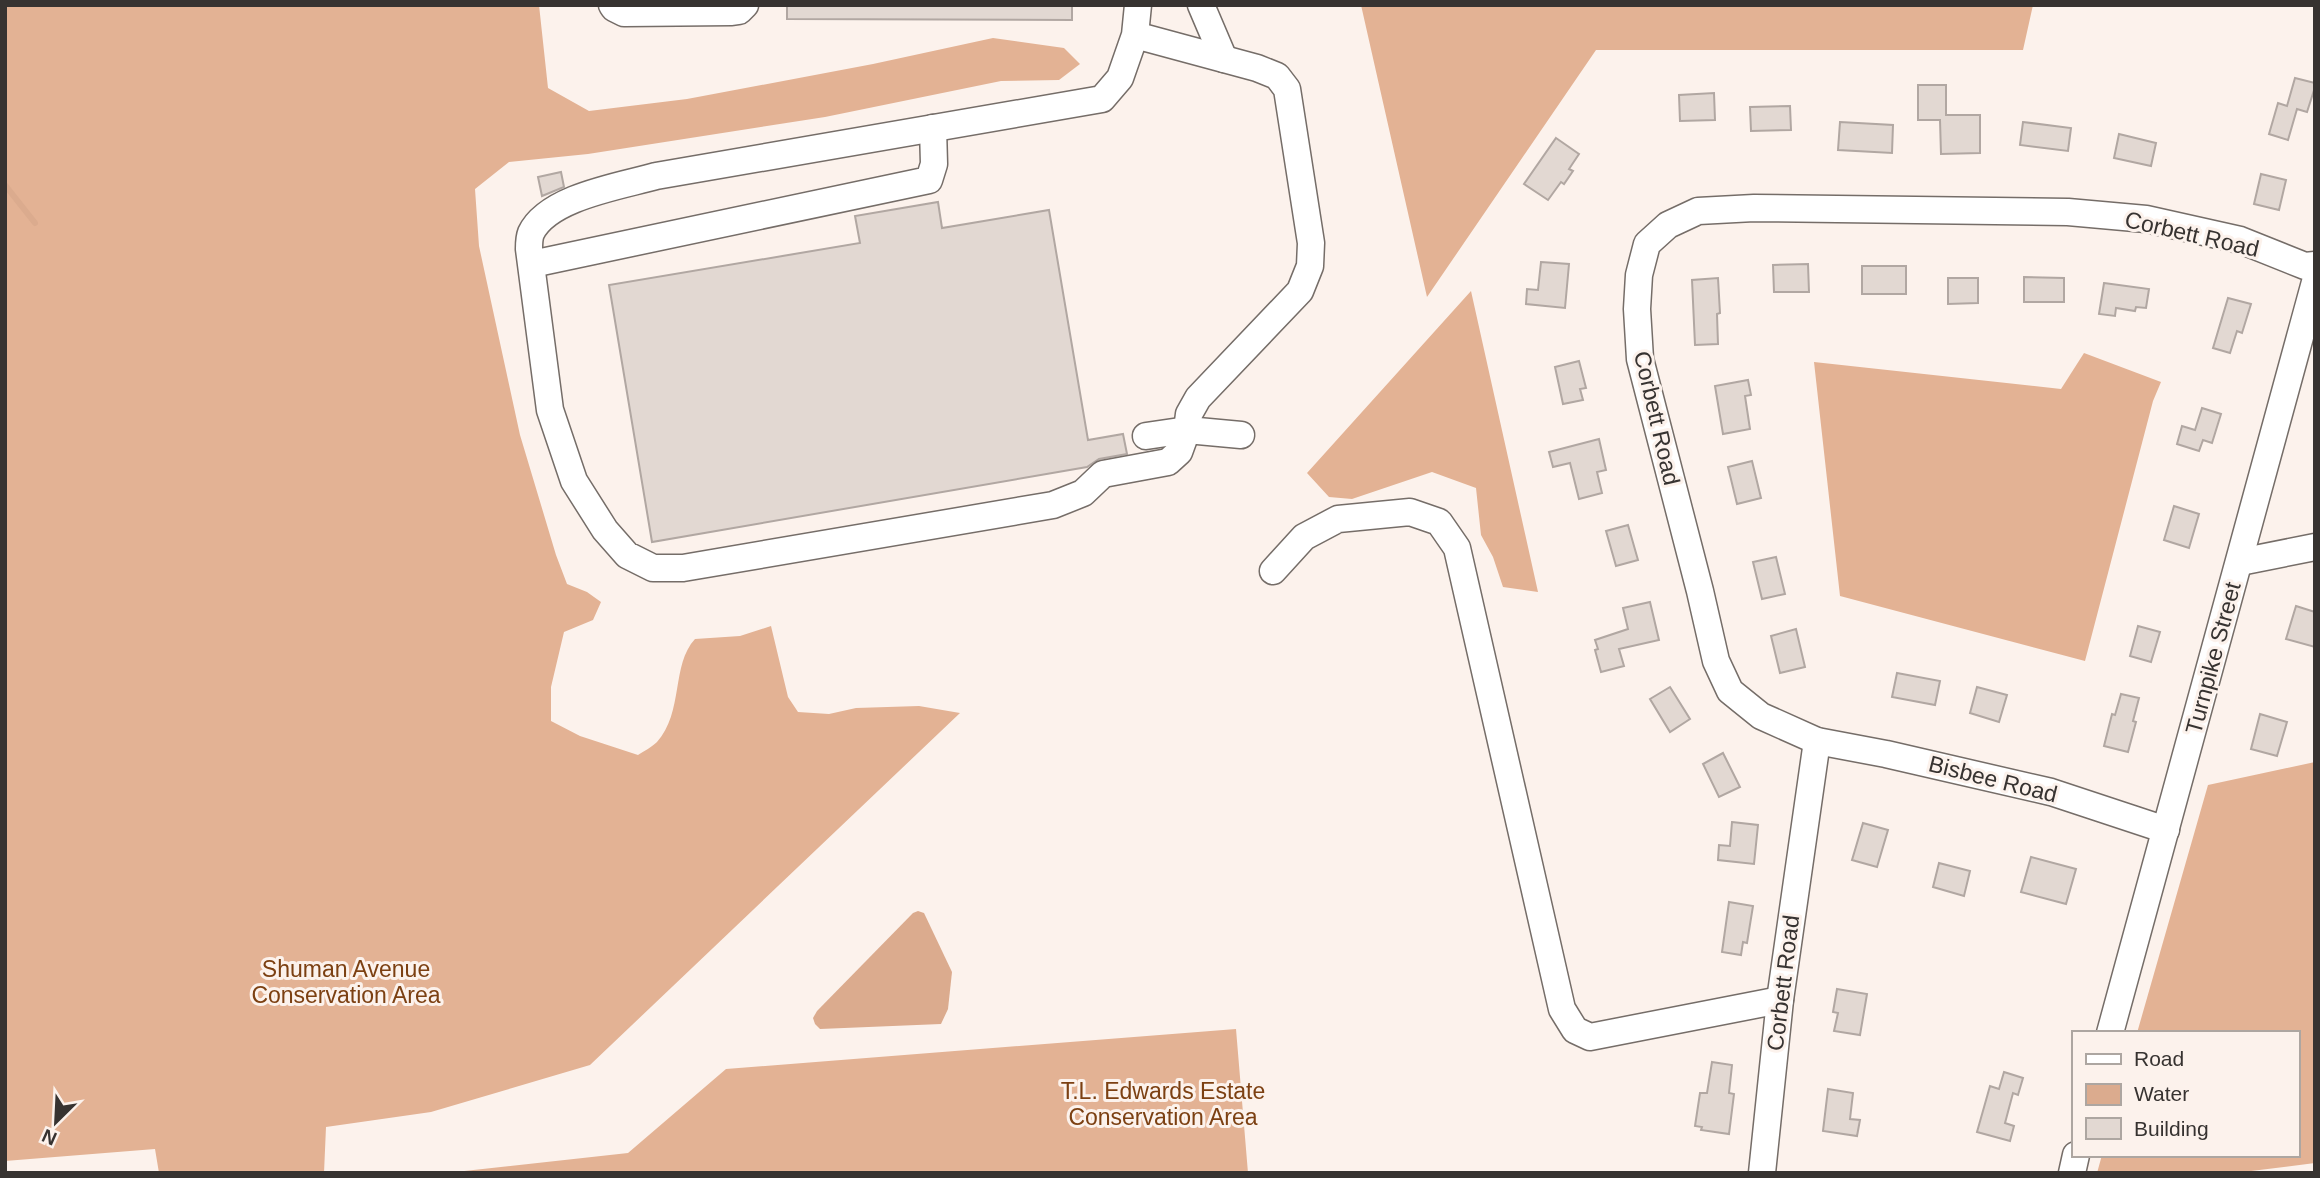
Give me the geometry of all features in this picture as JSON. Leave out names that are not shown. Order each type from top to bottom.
[{"type":"street","points":[[611,5],[624,12],[732,12],[739,11],[745,5]]},
{"type":"street","points":[[1135,34],[1277,76],[1287,89],[1311,243],[1310,267],[1300,291],[1198,398],[1189,414],[1179,453],[1168,462],[1103,474],[1083,493],[1053,505],[683,568],[653,568],[627,555],[605,530],[574,481],[550,410],[529,249],[530,235],[542,218],[559,206],[594,193],[656,176],[1102,99],[1120,78],[1135,34],[1138,5]]},
{"type":"street","points":[[1201,5],[1223,59]]},
{"type":"street","points":[[532,264],[929,180],[934,164],[933,128]]},
{"type":"street","name":"Corbett Road","points":[[1762,1173],[1780,1000],[1817,741],[1761,716],[1730,691],[1716,660],[1640,359],[1638,286],[1647,244],[1668,225],[1698,211],[1754,208],[2068,212],[2146,219],[2240,240],[2305,265],[2315,265]]},
{"type":"street","name":"Turnpike Street","points":[[2111,1031],[2315,282]]},
{"type":"street","points":[[1146,436],[1187,430],[1241,435]]},
{"type":"street","points":[[1273,571],[1304,537],[1338,519],[1410,512],[1440,522],[1457,548],[1562,1009],[1575,1030],[1590,1037],[1780,1000]]},
{"type":"street","points":[[2240,562],[2315,547]]},
{"type":"street","name":"Bisbee Road","points":[[1817,741],[2051,792],[2166,830]]},
{"type":"green space","name":"Shuman Avenue Conservation Area","points":[[5,5],[539,5],[548,88],[589,111],[687,99],[993,38],[1064,48],[1080,64],[1059,80],[1001,81],[825,117],[588,154],[509,162],[475,189],[479,246],[520,435],[556,555],[567,584],[587,592],[601,602],[593,620],[564,632],[551,687],[551,721],[580,736],[638,755],[655,744],[665,730],[675,703],[683,662],[695,639],[740,636],[771,626],[788,697],[798,712],[829,714],[856,708],[919,706],[960,713],[590,1065],[431,1112],[326,1127],[324,1173],[159,1173],[155,1149],[5,1161]]},
{"type":"green space","points":[[1361,5],[2033,5],[2023,50],[1596,50],[1427,297]]},
{"type":"green space","points":[[1471,291],[1538,592],[1503,587],[1493,557],[1481,535],[1476,488],[1432,472],[1352,499],[1329,497],[1307,473]]},
{"type":"green space","points":[[2084,353],[2161,382],[2153,401],[2085,661],[1840,596],[1814,362],[2061,389]]},
{"type":"green space","points":[[2315,762],[2315,1163],[2235,1173],[2097,1173],[2101,1157],[2299,1157],[2299,1031],[2138,1031],[2208,785]]},
{"type":"green space","name":"T.L. Edwards Estate Conservation Area","points":[[1236,1029],[1248,1173],[446,1173],[628,1153],[726,1069]]},
{"type":"water","points":[[918,911],[924,913],[952,972],[948,1009],[941,1024],[820,1029],[813,1018],[817,1011]]},
{"type":"building","points":[[787,5],[1072,5],[1072,20],[787,19]]},
{"type":"building","points":[[2295,78],[2315,83],[2315,87],[2307,112],[2297,109],[2288,140],[2269,134],[2278,103],[2287,106]]},
{"type":"building","points":[[1918,85],[1946,85],[1946,115],[1980,115],[1980,153],[1941,154],[1940,120],[1918,120]]},
{"type":"building","points":[[1714,93],[1715,120],[1680,121],[1679,95]]},
{"type":"building","points":[[1790,106],[1791,130],[1751,131],[1750,107]]},
{"type":"building","points":[[1840,122],[1893,125],[1892,153],[1838,150]]},
{"type":"building","points":[[2023,122],[2071,128],[2068,151],[2020,145]]},
{"type":"building","points":[[2119,134],[2156,143],[2151,166],[2114,158]]},
{"type":"building","points":[[1556,138],[1579,154],[1569,169],[1573,171],[1548,200],[1524,184]]},
{"type":"building","points":[[561,172],[564,187],[542,196],[538,177]]},
{"type":"building","points":[[2261,174],[2286,180],[2279,210],[2254,204]]},
{"type":"building","points":[[938,202],[942,228],[1049,210],[1088,440],[1123,434],[1127,454],[1099,459],[1087,467],[652,542],[609,285],[860,243],[855,216]]},
{"type":"building","points":[[1541,262],[1569,264],[1565,308],[1526,304],[1527,289],[1538,290]]},
{"type":"building","points":[[1808,264],[1809,292],[1774,292],[1773,265]]},
{"type":"building","points":[[1862,266],[1906,266],[1906,294],[1862,294]]},
{"type":"building","points":[[2024,277],[2064,278],[2064,302],[2024,302]]},
{"type":"building","points":[[1718,278],[1718,344],[1695,345],[1692,280]]},
{"type":"building","points":[[1948,278],[1978,278],[1978,303],[1948,304]]},
{"type":"building","points":[[2104,283],[2149,289],[2146,308],[2136,307],[2135,311],[2116,308],[2115,316],[2099,314]]},
{"type":"building","points":[[2228,298],[2251,304],[2242,333],[2237,331],[2230,353],[2213,348]]},
{"type":"building","points":[[1579,361],[1586,388],[1580,389],[1583,400],[1563,404],[1555,367]]},
{"type":"building","points":[[1748,380],[1751,395],[1745,396],[1750,429],[1723,434],[1715,386]]},
{"type":"building","points":[[2202,408],[2221,414],[2212,443],[2203,440],[2199,451],[2177,444],[2182,426],[2195,430]]},
{"type":"building","points":[[1599,439],[1606,470],[1597,472],[1602,493],[1579,499],[1570,463],[1553,467],[1549,452]]},
{"type":"building","points":[[1752,461],[1761,498],[1737,504],[1728,467]]},
{"type":"building","points":[[2174,506],[2199,514],[2189,548],[2164,540]]},
{"type":"building","points":[[1628,525],[1638,560],[1616,566],[1606,531]]},
{"type":"building","points":[[1776,557],[1785,594],[1762,599],[1753,562]]},
{"type":"building","points":[[1650,602],[1659,640],[1619,649],[1624,666],[1601,672],[1595,640],[1628,629],[1623,608]]},
{"type":"building","points":[[2296,606],[2315,612],[2315,647],[2286,639]]},
{"type":"building","points":[[2138,626],[2160,632],[2151,662],[2130,656]]},
{"type":"building","points":[[1796,629],[1805,667],[1780,673],[1771,636]]},
{"type":"building","points":[[1897,673],[1940,681],[1935,705],[1892,697]]},
{"type":"building","points":[[1670,687],[1690,719],[1670,732],[1650,699]]},
{"type":"building","points":[[1977,687],[2007,695],[1999,722],[1970,713]]},
{"type":"building","points":[[2121,694],[2139,698],[2128,752],[2104,746],[2112,714],[2115,715]]},
{"type":"building","points":[[2260,714],[2287,722],[2277,756],[2251,749]]},
{"type":"building","points":[[1723,753],[1740,787],[1719,797],[1703,764]]},
{"type":"building","points":[[1732,822],[1758,825],[1754,864],[1718,860],[1719,845],[1730,846]]},
{"type":"building","points":[[1863,823],[1888,830],[1877,867],[1852,860]]},
{"type":"building","points":[[2031,857],[2076,869],[2066,904],[2021,892]]},
{"type":"building","points":[[1939,863],[1970,871],[1964,896],[1933,887]]},
{"type":"building","points":[[1729,902],[1753,906],[1747,943],[1743,942],[1741,955],[1722,952]]},
{"type":"building","points":[[1837,989],[1867,994],[1860,1035],[1834,1031],[1838,1013],[1833,1012]]},
{"type":"building","points":[[1712,1062],[1732,1065],[1729,1093],[1734,1094],[1729,1134],[1701,1130],[1702,1127],[1695,1126],[1700,1093],[1707,1093]]},
{"type":"building","points":[[2004,1072],[2023,1078],[2018,1095],[2013,1093],[2005,1123],[2014,1126],[2010,1141],[1977,1132],[1990,1086],[1999,1089]]},
{"type":"building","points":[[1828,1089],[1853,1093],[1850,1119],[1860,1120],[1857,1136],[1823,1131]]},
{"type":"waterway","points":[[5,185],[35,223]]}]
